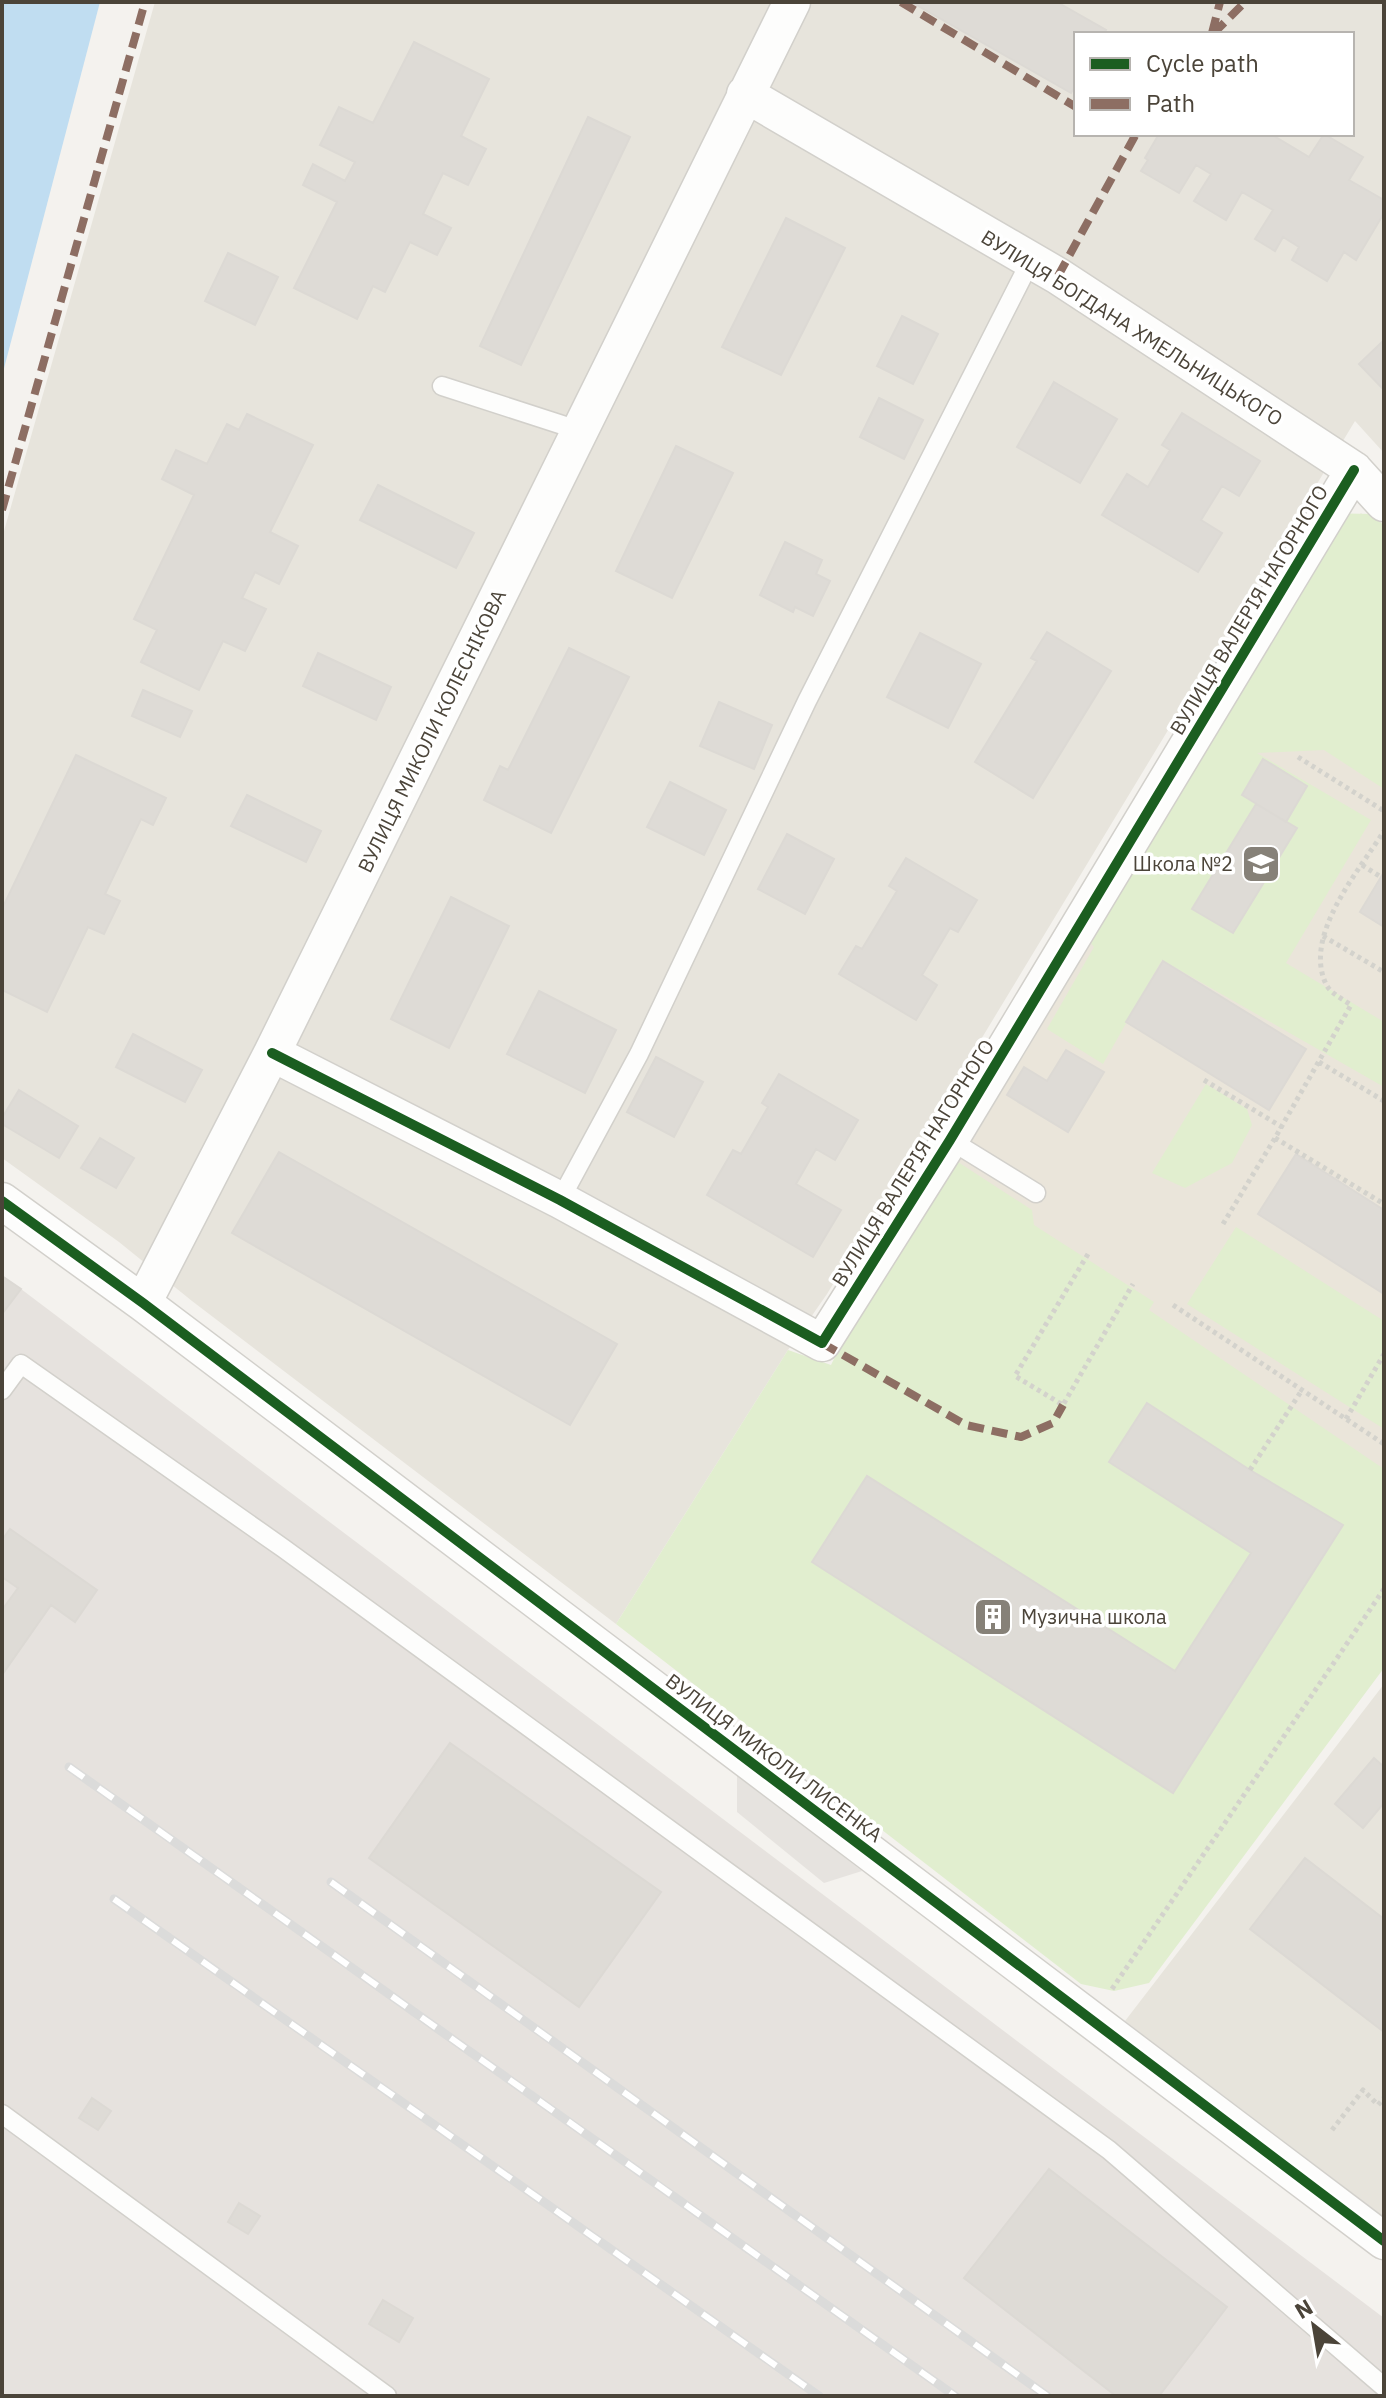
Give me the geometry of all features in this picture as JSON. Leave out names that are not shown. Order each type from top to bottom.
[{"type":"street","name":"ВУЛИЦЯ МИКОЛИ КОЛЕСНІКОВА","points":[[143,1303],[272,1053],[792,2]]},
{"type":"street","name":"ВУЛИЦЯ БОГДАНА ХМЕЛЬНИЦЬКОГО","points":[[745,94],[1031,260],[1354,470],[1384,503]]},
{"type":"street","name":"ВУЛИЦЯ ВАЛЕРІЯ НАГОРНОГО","points":[[272,1053],[560,1200],[822,1343],[950,1140],[1354,470]]},
{"type":"street","points":[[2,1201],[143,1303]]},
{"type":"street","name":"ВУЛИЦЯ МИКОЛИ ЛИСЕНКА","points":[[143,1303],[1384,2241]]},
{"type":"lane","points":[[560,1200],[639,1054],[814,687],[1031,260]]},
{"type":"lane","points":[[442,386],[581,431]]},
{"type":"lane","points":[[950,1140],[1036,1193]]},
{"type":"lane","points":[[2,1390],[21,1364],[283,1548],[1109,2150],[1384,2387]]},
{"type":"lane","points":[[2,2114],[387,2396]]},
{"type":"path","points":[[1298,757],[1384,811]]},
{"type":"path","points":[[1223,1224],[1351,1005],[1328,988],[1321,965],[1323,936],[1330,916],[1384,831]]},
{"type":"path","points":[[1362,865],[1381,877]]},
{"type":"path","points":[[1323,936],[1384,972]]},
{"type":"path","points":[[1319,1062],[1384,1101]]},
{"type":"path","points":[[1204,1080],[1282,1127]]},
{"type":"path","points":[[1275,1138],[1384,1204]]},
{"type":"path","points":[[1088,1254],[1015,1376],[1063,1405],[1133,1284]]},
{"type":"path","points":[[1173,1305],[1384,1444]]},
{"type":"path","points":[[1346,1419],[1384,1354]]},
{"type":"path","points":[[1250,1470],[1302,1390]]},
{"type":"path","points":[[1090,2019],[1384,1589]]},
{"type":"path","points":[[1332,2130],[1363,2090],[1378,2105],[1384,2098]]},
{"type":"shaded area","points":[[155,2],[1384,2],[1384,453],[1355,421],[827,1294],[788,1350],[616,1624],[119,1242],[2,1158],[2,538]]},
{"type":"shaded area","name":"Школа №2","points":[[1361,513],[1384,538],[1384,1476],[934,1197],[966,1151],[1311,576]]},
{"type":"shaded area","points":[[21,1289],[1384,2318],[1384,2396],[2,2396],[2,1314]]},
{"type":"shaded area","points":[[1384,1684],[1384,2217],[1125,2021]]},
{"type":"shaded area","points":[[737,1773],[862,1871],[824,1883],[737,1812]]},
{"type":"green space","points":[[1320,513],[1373,514],[1384,526],[1384,789],[1324,750],[1257,753],[1371,820],[1286,963],[1384,1022],[1384,1087],[1162,960],[1103,1064],[1047,1029],[1094,947],[1070,919]]},
{"type":"green space","points":[[1206,1084],[1247,1109],[1252,1125],[1232,1163],[1185,1188],[1152,1173]]},
{"type":"green space","points":[[958,1162],[1032,1210],[1034,1225],[1154,1302],[1149,1310],[1384,1469],[1384,1668],[1149,1983],[1114,1991],[1081,1984],[616,1624],[788,1350],[831,1365],[851,1324]]},
{"type":"green space","points":[[1236,1227],[1384,1321],[1384,1429],[1187,1304]]},
{"type":"water","points":[[2,2],[100,2],[2,376]]},
{"type":"building","points":[[1057,2],[1106,30],[1074,32],[1074,88],[1071,93],[913,3]]},
{"type":"building","points":[[414,42],[489,79],[461,136],[486,149],[468,185],[443,173],[423,214],[451,228],[437,255],[410,242],[385,292],[373,286],[357,319],[294,288],[337,202],[303,185],[313,164],[345,181],[355,162],[320,145],[339,107],[373,123]]},
{"type":"building","points":[[588,117],[630,137],[521,365],[480,346]]},
{"type":"building","points":[[1158,136],[1274,136],[1309,157],[1323,136],[1327,136],[1363,157],[1349,180],[1384,200],[1384,213],[1356,260],[1344,252],[1327,281],[1292,260],[1299,247],[1283,237],[1275,251],[1255,239],[1273,210],[1242,192],[1226,220],[1194,201],[1211,174],[1196,165],[1179,193],[1141,171],[1148,160],[1145,158]]},
{"type":"building","points":[[786,218],[845,248],[781,375],[722,347]]},
{"type":"building","points":[[228,253],[278,277],[255,325],[205,301]]},
{"type":"building","points":[[902,316],[938,334],[913,384],[877,366]]},
{"type":"building","points":[[1384,340],[1384,390],[1359,364]]},
{"type":"building","points":[[1054,382],[1117,419],[1080,483],[1017,447]]},
{"type":"building","points":[[879,398],[923,420],[904,459],[860,437]]},
{"type":"building","points":[[1182,413],[1260,461],[1239,496],[1222,486],[1201,520],[1222,533],[1198,572],[1102,515],[1127,474],[1148,487],[1170,450],[1162,445]]},
{"type":"building","points":[[247,414],[313,445],[270,532],[298,546],[279,584],[255,572],[242,598],[266,609],[245,651],[223,641],[199,690],[141,662],[157,630],[134,619],[194,495],[162,479],[176,450],[207,464],[227,424],[239,430]]},
{"type":"building","points":[[676,446],[733,473],[672,598],[616,571]]},
{"type":"building","points":[[378,485],[474,533],[456,568],[360,520]]},
{"type":"building","points":[[785,542],[822,560],[816,574],[830,581],[813,616],[795,607],[793,612],[760,595]]},
{"type":"building","points":[[1047,632],[1111,671],[1033,798],[975,762],[1037,661],[1031,658]]},
{"type":"building","points":[[920,633],[981,664],[948,728],[887,697]]},
{"type":"building","points":[[569,648],[629,677],[551,833],[484,800],[500,766],[508,770]]},
{"type":"building","points":[[318,653],[391,687],[376,720],[303,686]]},
{"type":"building","points":[[143,690],[192,711],[180,737],[132,716]]},
{"type":"building","points":[[719,702],[772,725],[754,769],[700,746]]},
{"type":"building","points":[[76,755],[166,798],[153,825],[141,819],[105,894],[120,901],[104,934],[88,927],[47,1012],[2,990],[2,909]]},
{"type":"building","points":[[1263,759],[1307,786],[1286,822],[1242,795]]},
{"type":"building","points":[[670,782],[726,810],[704,855],[647,827]]},
{"type":"building","points":[[247,795],[321,831],[306,862],[231,826]]},
{"type":"building","points":[[1256,804],[1297,828],[1233,933],[1192,909]]},
{"type":"building","points":[[787,834],[834,859],[805,914],[758,889]]},
{"type":"building","points":[[906,858],[977,900],[958,932],[950,928],[922,975],[937,985],[916,1020],[839,974],[856,946],[862,949],[897,891],[889,886]]},
{"type":"building","points":[[1384,872],[1384,927],[1360,912]]},
{"type":"building","points":[[451,897],[509,926],[449,1048],[391,1019]]},
{"type":"building","points":[[1163,961],[1306,1049],[1269,1110],[1126,1022]]},
{"type":"building","points":[[539,991],[616,1030],[585,1093],[507,1054]]},
{"type":"building","points":[[133,1034],[202,1070],[185,1102],[116,1067]]},
{"type":"building","points":[[1066,1050],[1104,1072],[1068,1132],[1007,1095],[1024,1067],[1047,1081]]},
{"type":"building","points":[[656,1057],[703,1082],[674,1137],[627,1112]]},
{"type":"building","points":[[779,1074],[858,1120],[835,1160],[816,1149],[796,1184],[841,1210],[813,1257],[707,1195],[733,1150],[741,1154],[768,1107],[762,1103]]},
{"type":"building","points":[[19,1090],[78,1126],[59,1158],[2,1124],[2,1118]]},
{"type":"building","points":[[100,1138],[134,1158],[116,1188],[81,1168]]},
{"type":"building","points":[[279,1152],[617,1344],[570,1425],[232,1233]]},
{"type":"building","points":[[1296,1154],[1384,1210],[1384,1294],[1258,1214]]},
{"type":"building","points":[[2,1276],[21,1289],[2,1314]]},
{"type":"building","name":"Музична школа","points":[[1147,1403],[1250,1470],[1343,1525],[1173,1793],[812,1562],[867,1476],[1175,1671],[1251,1553],[1109,1462]]},
{"type":"building","points":[[10,1529],[97,1590],[75,1622],[51,1605],[2,1675],[2,1610],[18,1588],[2,1577],[2,1540]]},
{"type":"building","points":[[450,1743],[661,1892],[579,2007],[369,1858]]},
{"type":"building","points":[[1374,1758],[1384,1767],[1384,1803],[1363,1828],[1335,1804]]},
{"type":"building","points":[[1305,1858],[1384,1919],[1384,2032],[1250,1929]]},
{"type":"building","points":[[92,2098],[111,2111],[98,2130],[79,2118]]},
{"type":"building","points":[[1049,2169],[1227,2307],[1159,2396],[1116,2396],[964,2278]]},
{"type":"building","points":[[239,2203],[260,2216],[248,2234],[228,2222]]},
{"type":"building","points":[[383,2300],[413,2318],[399,2342],[369,2324]]},
{"type":"railway","points":[[69,1767],[955,2396]]},
{"type":"railway","points":[[331,1882],[1047,2396]]},
{"type":"railway","points":[[114,1899],[819,2396]]},
{"type":"marked path","points":[[2,510],[145,2]]},
{"type":"marked path","points":[[901,2],[1074,106]]},
{"type":"marked path","points":[[1212,32],[1220,2]]},
{"type":"marked path","points":[[1215,32],[1245,2]]},
{"type":"marked path","points":[[1058,276],[1135,136]]},
{"type":"marked path","points":[[822,1343],[966,1425],[1021,1437],[1053,1423],[1063,1405]]},
{"type":"cycle path","points":[[272,1053],[560,1200],[822,1343],[950,1140],[1354,470]]},
{"type":"cycle path","points":[[2,1201],[143,1303],[1384,2241]]},
{"type":"place","name":"Школа №2","points":[[1261,864]]},
{"type":"place","name":"Музична школа","points":[[993,1617]]}]
